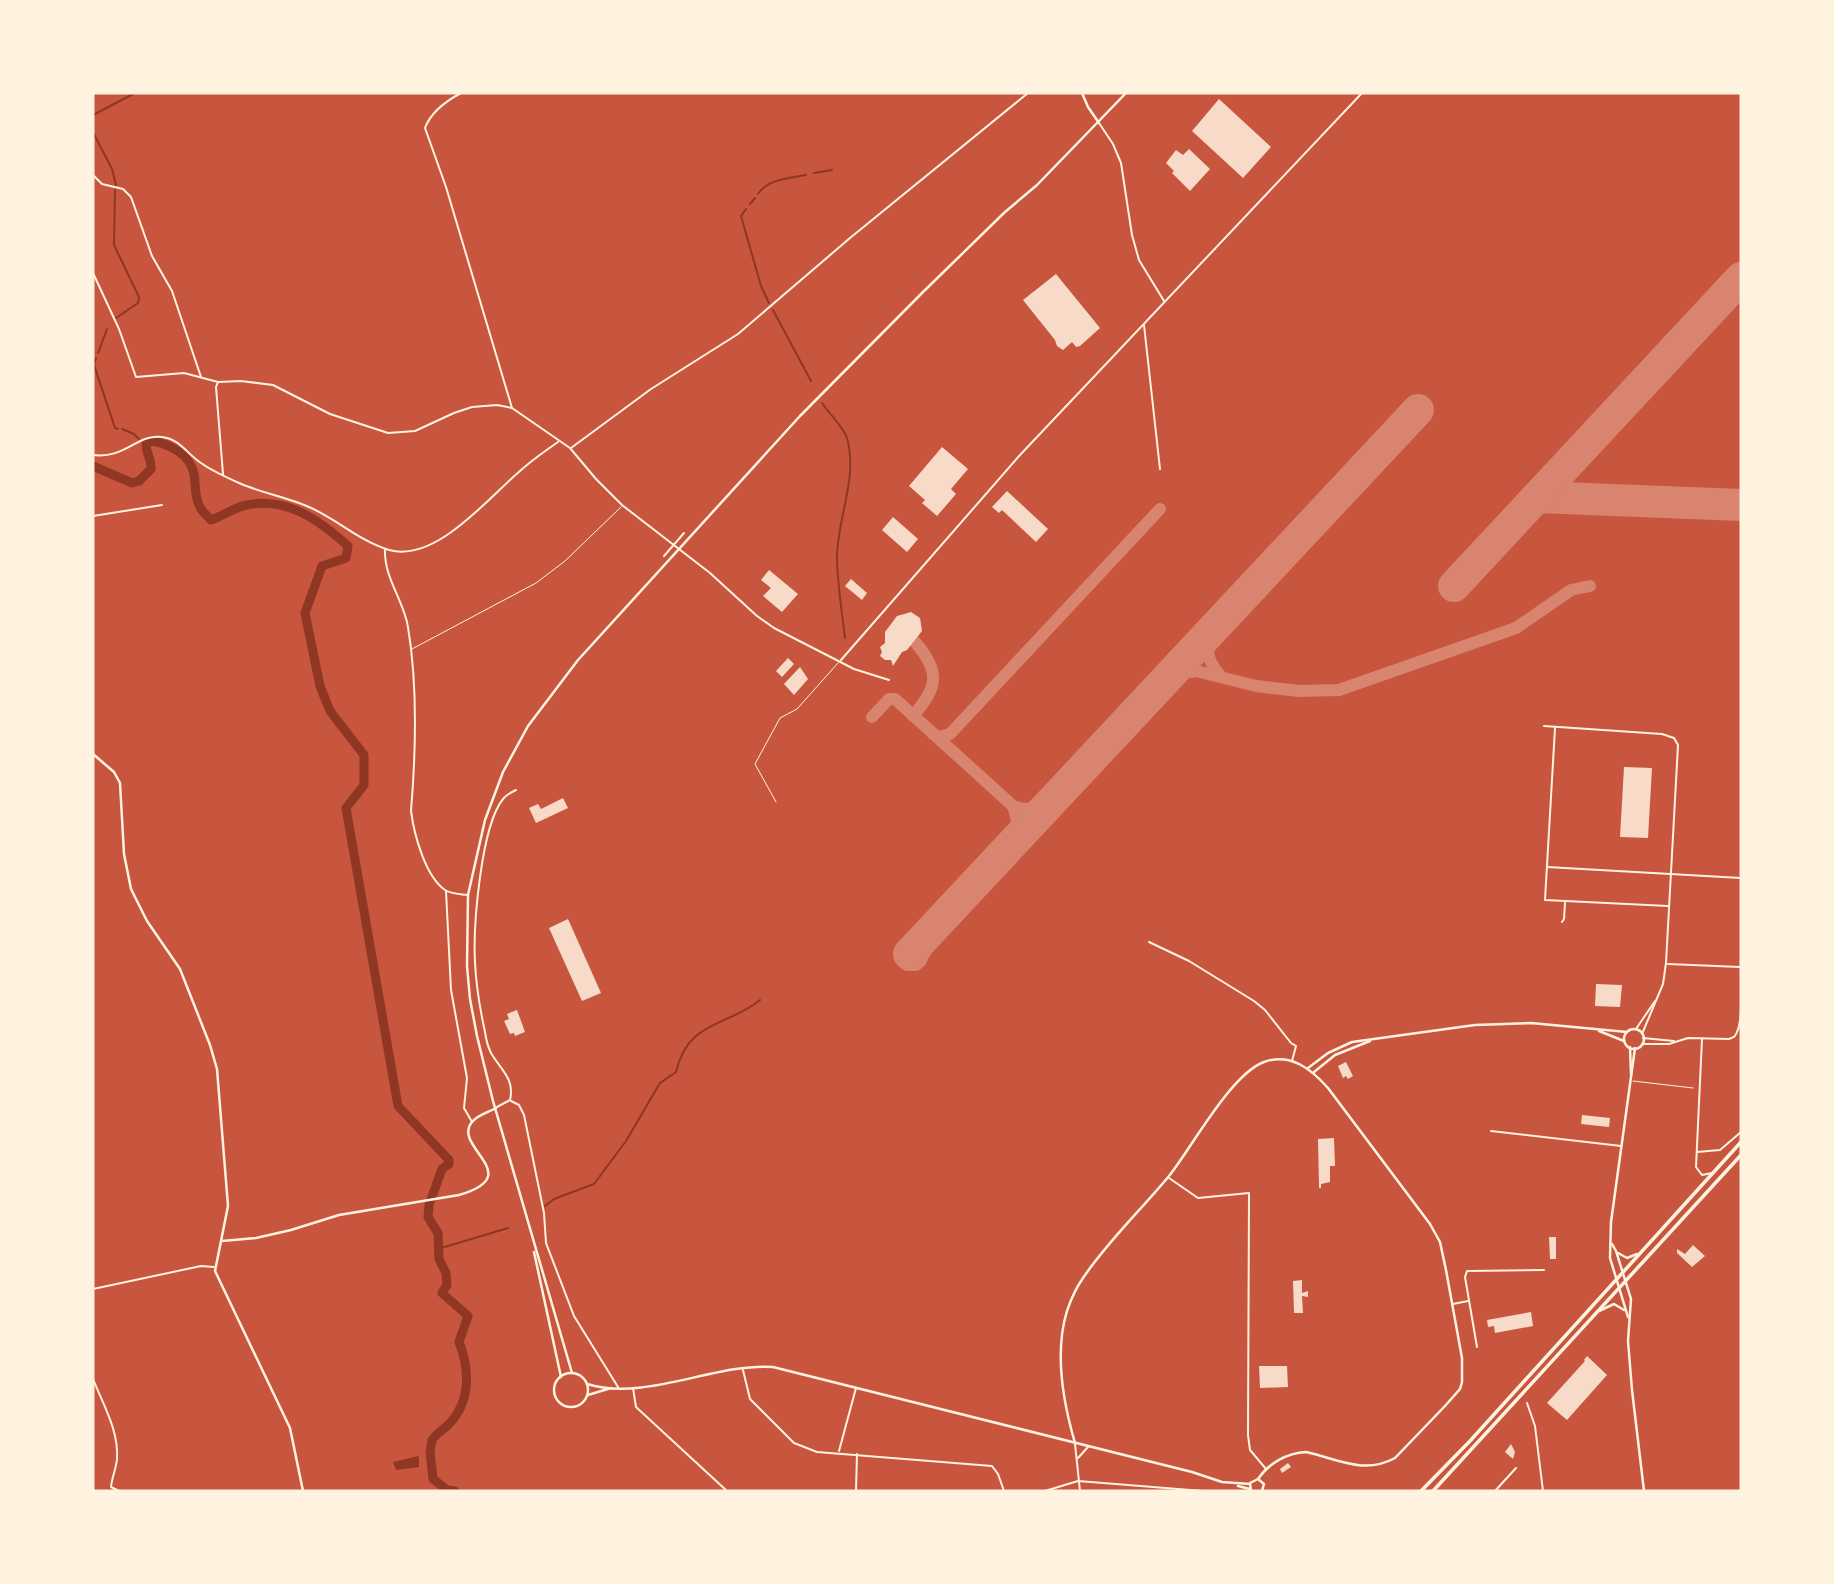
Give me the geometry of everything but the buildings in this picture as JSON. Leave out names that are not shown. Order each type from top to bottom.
[{"type":"main road","points":[[1421,1491],[1470,1441],[1741,1142]]},
{"type":"main road","points":[[1433,1491],[1741,1155]]},
{"type":"street","points":[[461,93],[429,118],[425,128],[446,187],[512,408]]},
{"type":"street","points":[[570,448],[651,389],[738,334],[850,238],[1028,93]]},
{"type":"street","points":[[1082,93],[1088,107],[1113,144],[1121,163],[1132,235],[1139,260],[1164,302]]},
{"type":"street","points":[[572,1373],[534,1249],[477,1037],[470,999],[467,966],[468,895],[485,820],[503,772],[528,726],[578,660],[800,416],[872,341],[1099,124],[1126,93]]},
{"type":"street","points":[[840,661],[1020,455],[1362,93]]},
{"type":"street","points":[[93,175],[102,184],[123,189],[131,197],[152,256],[172,292],[201,377]]},
{"type":"street","points":[[93,273],[119,330],[136,377],[184,373],[218,382],[241,381],[273,385],[330,414],[388,433],[415,431],[472,407],[497,405],[512,408],[570,448],[622,505],[674,544],[774,628],[854,669],[888,680]]},
{"type":"street","points":[[1144,324],[1160,469]]},
{"type":"street","points":[[218,382],[216,387],[223,475]]},
{"type":"street","points":[[93,455],[107,457],[125,451],[146,437],[176,440],[200,463],[223,475],[253,489],[310,507],[343,528],[386,549],[401,552],[413,551],[445,537],[520,471],[560,441]]},
{"type":"street","points":[[93,516],[162,505]]},
{"type":"street","points":[[664,556],[684,533]]},
{"type":"street","points":[[386,549],[386,562],[408,623],[412,650],[415,736],[412,823],[428,866],[446,890],[451,990],[467,1079],[464,1108],[472,1122]]},
{"type":"street","points":[[1544,726],[1662,734],[1674,738],[1678,745],[1666,964],[1663,984],[1642,1044]]},
{"type":"street","points":[[1555,728],[1545,900],[1669,906]]},
{"type":"street","points":[[93,754],[114,772],[120,783],[125,864],[131,889],[147,920],[180,969],[210,1045],[216,1069],[228,1206],[214,1267],[225,1296],[290,1429],[303,1491]]},
{"type":"street","points":[[222,1241],[257,1238],[291,1230],[327,1217],[473,1191],[485,1181],[488,1169],[468,1135],[472,1122],[510,1100],[512,1089],[511,1080],[489,1051],[476,982],[475,918],[479,883],[493,821],[502,800],[516,790]]},
{"type":"street","points":[[1546,867],[1741,878]]},
{"type":"street","points":[[446,890],[468,895]]},
{"type":"street","points":[[1562,922],[1565,901]]},
{"type":"street","points":[[1149,942],[1189,961],[1265,1010],[1291,1044],[1296,1046],[1292,1061]]},
{"type":"street","points":[[1636,1029],[1643,1036],[1676,1041],[1729,1039],[1738,1031],[1741,958]]},
{"type":"street","points":[[1666,964],[1741,967]]},
{"type":"street","points":[[1308,1068],[1337,1048],[1352,1042],[1494,1023],[1531,1023],[1627,1032],[1636,1029],[1656,1000]]},
{"type":"street","points":[[1599,1031],[1625,1041],[1630,1047],[1631,1074],[1611,1222],[1610,1258],[1628,1317],[1632,1390],[1644,1491]]},
{"type":"street","points":[[1625,1041],[1627,1032]]},
{"type":"street","points":[[1702,1038],[1696,1153],[1699,1173],[1714,1173]]},
{"type":"street","points":[[1314,1072],[1335,1055],[1370,1041]]},
{"type":"street","points":[[1630,1047],[1676,1041]]},
{"type":"street","points":[[1631,1074],[1634,1071],[1635,1048]]},
{"type":"street","points":[[1080,1491],[1078,1459],[1067,1412],[1062,1368],[1064,1323],[1068,1308],[1083,1278],[1168,1177],[1232,1089],[1251,1069],[1276,1059],[1292,1061],[1314,1072],[1430,1224],[1440,1242],[1464,1370],[1460,1390],[1395,1458],[1375,1466],[1362,1467],[1306,1451],[1298,1452],[1277,1461],[1250,1484],[1235,1484]]},
{"type":"street","points":[[510,1100],[519,1105],[524,1115],[544,1213],[546,1243],[574,1315],[616,1387]]},
{"type":"street","points":[[1491,1131],[1621,1146]]},
{"type":"street","points":[[1696,1153],[1720,1150],[1741,1132]]},
{"type":"street","points":[[1168,1177],[1198,1198],[1250,1193],[1248,1435],[1250,1450],[1266,1471]]},
{"type":"street","points":[[1611,1244],[1622,1256],[1629,1258],[1643,1251]]},
{"type":"street","points":[[534,1249],[561,1377]]},
{"type":"street","points":[[1616,1251],[1632,1309],[1628,1317]]},
{"type":"street","points":[[93,1289],[201,1266],[214,1267]]},
{"type":"street","points":[[1477,1347],[1465,1273],[1482,1270],[1544,1270]]},
{"type":"street","points":[[1452,1304],[1469,1301]]},
{"type":"street","points":[[1599,1311],[1614,1304],[1625,1310]]},
{"type":"street","points":[[587,1384],[633,1387],[743,1368],[773,1367],[1251,1490]]},
{"type":"street","points":[[743,1368],[750,1399],[778,1429],[801,1447],[817,1452],[992,1466],[1004,1491]]},
{"type":"street","points":[[572,1373],[581,1376],[587,1384],[588,1395],[577,1407],[562,1405],[554,1391],[561,1377],[572,1373]]},
{"type":"street","points":[[93,1379],[113,1429],[117,1449],[111,1487],[120,1491]]},
{"type":"street","points":[[588,1395],[616,1387]]},
{"type":"street","points":[[633,1387],[636,1407],[727,1491]]},
{"type":"street","points":[[838,1452],[856,1387]]},
{"type":"street","points":[[1527,1403],[1535,1426],[1543,1491]]},
{"type":"street","points":[[1078,1459],[1088,1447]]},
{"type":"street","points":[[856,1491],[857,1454]]},
{"type":"street","points":[[1495,1491],[1516,1468]]},
{"type":"street","points":[[1266,1471],[1263,1489],[1270,1490]]},
{"type":"street","points":[[1258,1479],[1263,1482]]},
{"type":"street","points":[[1045,1491],[1078,1481],[1203,1491]]},
{"type":"street","points":[[1250,1484],[1251,1490]]},
{"type":"lane","points":[[412,650],[536,583],[565,561],[622,505]]},
{"type":"lane","points":[[776,802],[755,764],[780,719],[797,709],[840,661]]},
{"type":"lane","points":[[1630,1081],[1693,1088]]},
{"type":"shaded area","points":[[419,1456],[419,1467],[396,1470],[393,1462]]},
{"type":"waterway","points":[[93,115],[135,93]]},
{"type":"waterway","points":[[93,132],[112,169],[116,185]]},
{"type":"waterway","points":[[814,173],[832,170]]},
{"type":"waterway","points":[[758,194],[773,182],[806,175]]},
{"type":"waterway","points":[[115,190],[114,245],[139,297],[138,303],[116,318]]},
{"type":"waterway","points":[[750,204],[755,198]]},
{"type":"waterway","points":[[746,209],[741,216],[761,286],[769,303]]},
{"type":"waterway","points":[[773,310],[811,381]]},
{"type":"waterway","points":[[98,353],[107,329]]},
{"type":"waterway","points":[[96,358],[94,365],[115,428],[118,429]]},
{"type":"waterway","points":[[822,403],[845,434],[850,453],[849,482],[837,556],[845,638]]},
{"type":"waterway","points":[[122,429],[139,439]]},
{"type":"waterway","points":[[93,466],[132,483],[139,481],[151,469],[146,444],[159,442],[172,447],[188,461],[194,474],[198,503],[211,520],[242,506],[276,504],[302,513],[348,546],[346,558],[322,566],[305,613],[320,686],[330,711],[364,755],[364,785],[346,808],[398,1106],[449,1160],[449,1164],[442,1169],[429,1205],[428,1217],[438,1233],[439,1259],[446,1273],[447,1285],[442,1293],[468,1316],[459,1342],[465,1364],[466,1385],[456,1416],[432,1440],[430,1452],[433,1479],[447,1490],[455,1491]]},
{"type":"waterway","points":[[545,1206],[554,1199],[594,1184],[626,1141],[660,1083],[676,1072],[682,1055],[699,1033],[760,1000]]},
{"type":"waterway","points":[[438,1249],[508,1228]]},
{"type":"taxiway","points":[[933,734],[939,737],[950,734],[1160,509]]},
{"type":"taxiway","points":[[1166,679],[1176,674],[1196,671],[1256,686],[1299,691],[1339,690],[1516,628],[1571,590],[1590,586]]},
{"type":"taxiway","points":[[1213,629],[1208,653],[1220,675]]},
{"type":"taxiway","points":[[913,716],[928,696],[933,679],[929,662],[915,642]]},
{"type":"taxiway","points":[[872,717],[889,699],[895,699],[1013,806],[1029,809],[1053,801]]},
{"type":"taxiway","points":[[1009,848],[1018,823],[1013,806]]},
{"type":"taxiway","points":[[926,937],[902,951],[900,956],[907,965],[920,962],[941,921]]},
{"type":"runway","points":[[1454,586],[1741,278]]},
{"type":"runway","points":[[909,954],[1418,410]]},
{"type":"runway","points":[[1537,497],[1741,505]]}]
